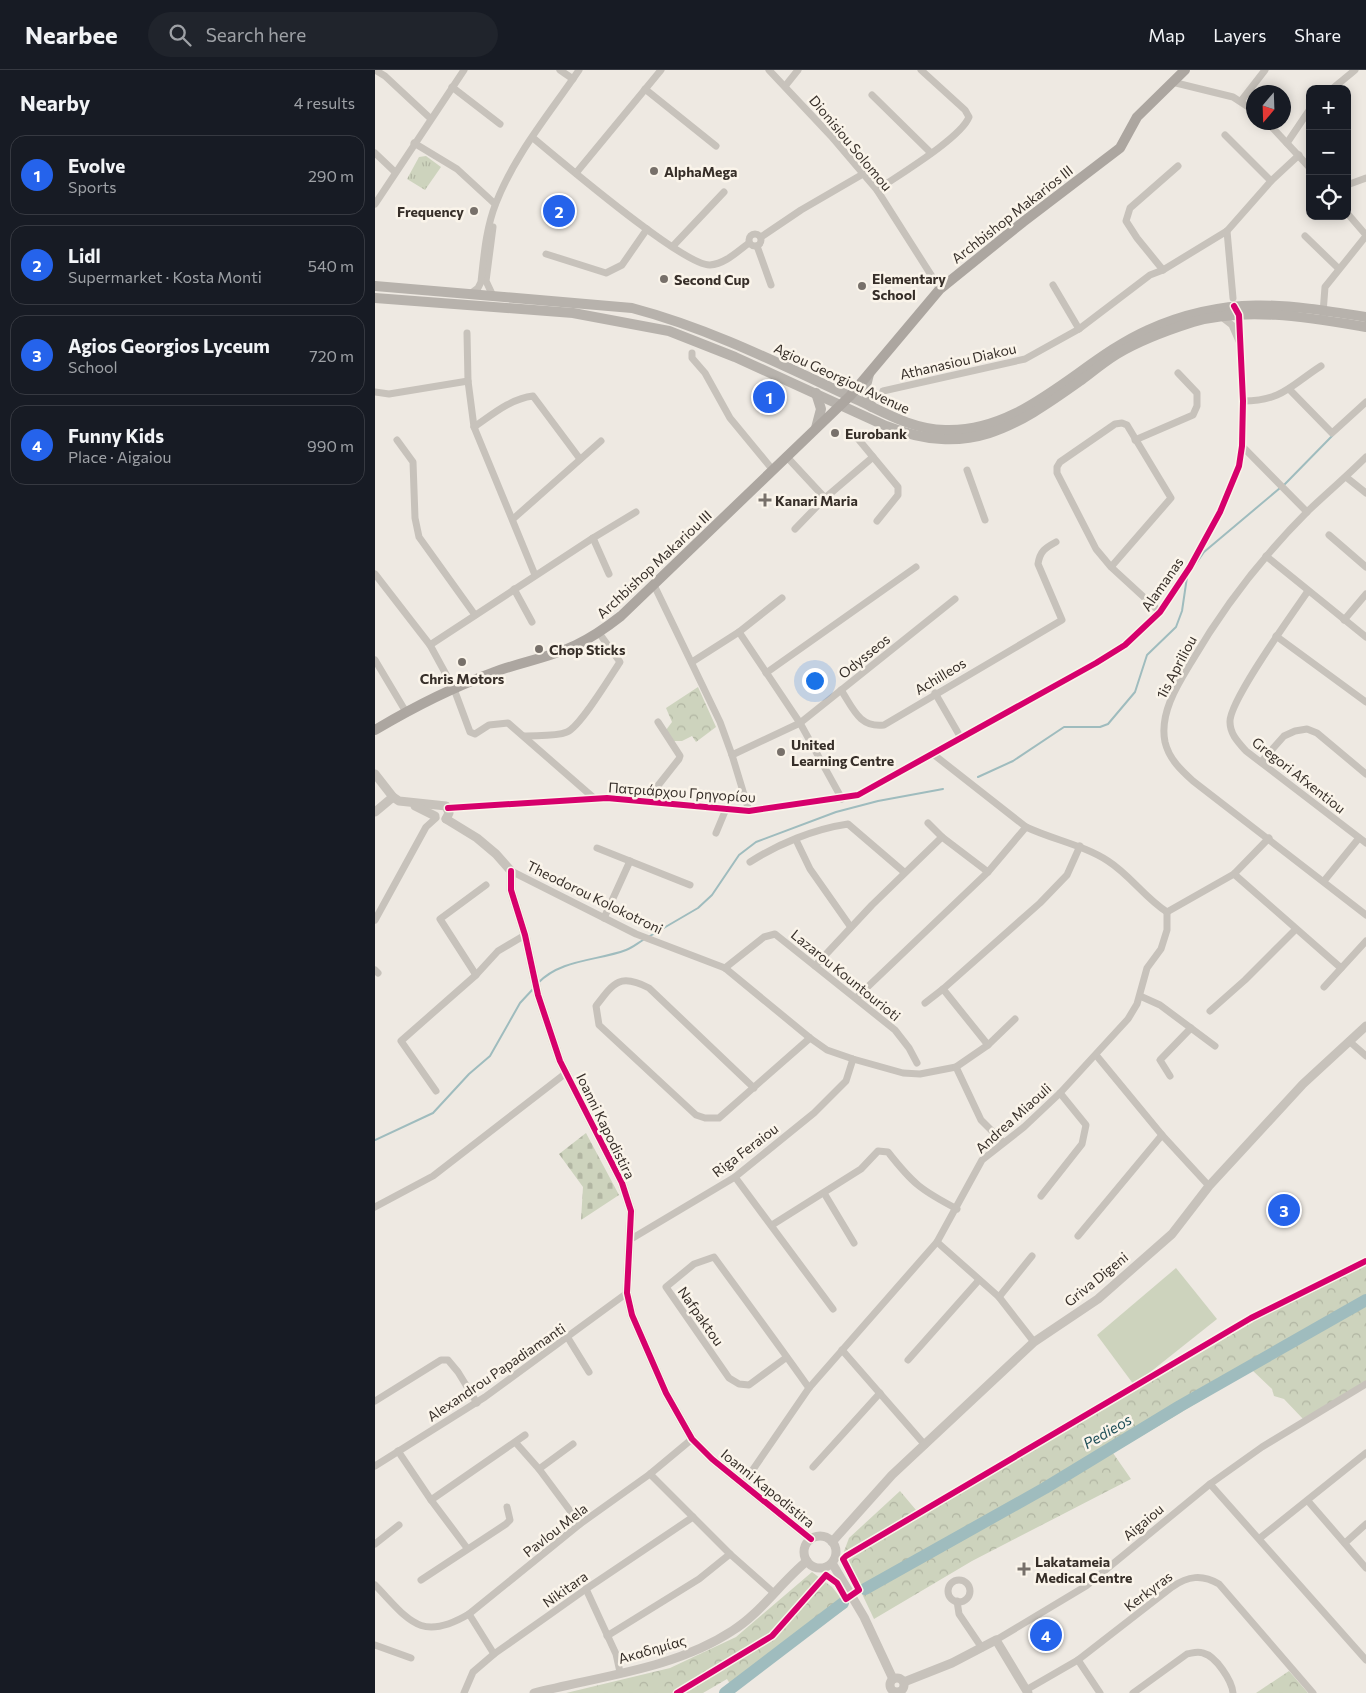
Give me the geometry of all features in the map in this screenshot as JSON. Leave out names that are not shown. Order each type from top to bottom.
[{"type":"main road","name":"Archbishop Makarios III","points":[[816,428],[850,396],[940,289],[1023,222],[1120,148],[1137,117],[1185,70]]},
{"type":"main road","name":"Agiou Georgiou Avenue","points":[[375,286],[632,308],[671,318],[709,332],[908,424],[945,430],[982,426],[1000,421],[1041,399],[1114,348],[1148,330],[1191,314],[1236,306],[1261,304],[1323,315],[1366,327]]},
{"type":"main road","name":"Agiou Georgiou Avenue","points":[[375,298],[573,313],[669,330],[703,343],[886,426],[924,438],[963,440],[1003,430],[1043,406],[1117,354],[1195,322],[1223,318],[1236,306]]},
{"type":"main road","name":"Agiou Georgiou Avenue","points":[[1323,315],[1366,318]]},
{"type":"main road","points":[[869,374],[865,390],[872,407]]},
{"type":"main road","points":[[816,393],[821,409],[816,428]]},
{"type":"main road","name":"Archbishop Makariou III","points":[[375,730],[406,712],[492,672],[575,646],[599,633],[654,585],[816,428]]},
{"type":"street","points":[[375,70],[385,76],[430,118]]},
{"type":"street","points":[[375,204],[430,118],[464,70]]},
{"type":"street","points":[[560,70],[573,79]]},
{"type":"street","points":[[470,294],[478,288],[481,282],[488,229],[495,204],[513,165],[579,70]]},
{"type":"street","points":[[576,173],[661,70]]},
{"type":"street","name":"Dionisiou Solomou","points":[[769,70],[786,85],[877,190],[940,289]]},
{"type":"street","points":[[786,85],[798,70]]},
{"type":"street","points":[[877,190],[931,153],[965,125],[969,117],[969,114],[921,70]]},
{"type":"street","points":[[1241,101],[1265,70]]},
{"type":"street","points":[[1337,85],[1355,70]]},
{"type":"street","points":[[1173,82],[1241,101],[1246,105]]},
{"type":"street","points":[[452,87],[500,124]]},
{"type":"street","points":[[645,88],[716,146]]},
{"type":"street","points":[[871,95],[931,153]]},
{"type":"street","points":[[1287,143],[1306,115]]},
{"type":"street","points":[[1275,130],[1306,163]]},
{"type":"street","points":[[1225,135],[1271,181]]},
{"type":"street","points":[[533,138],[647,229],[693,260],[708,265],[723,262],[749,243],[752,234],[761,237]]},
{"type":"street","points":[[415,142],[457,169],[495,204]]},
{"type":"street","points":[[375,153],[395,172]]},
{"type":"street","name":"Athanasiou Diakou","points":[[883,391],[1025,360],[1079,329],[1150,275],[1163,270],[1227,230],[1271,181],[1299,155]]},
{"type":"street","points":[[1163,270],[1126,221],[1130,208],[1178,166]]},
{"type":"street","points":[[757,246],[761,241],[761,237],[801,210],[863,174]]},
{"type":"street","points":[[1351,184],[1366,178]]},
{"type":"street","points":[[673,246],[724,192]]},
{"type":"street","points":[[493,296],[486,281],[495,204]]},
{"type":"street","points":[[1323,315],[1325,287],[1338,268],[1366,235],[1351,218]]},
{"type":"street","points":[[546,254],[606,273],[622,265],[647,229]]},
{"type":"street","name":"Alamanas","points":[[933,754],[1040,696],[1125,645],[1160,612],[1190,567],[1220,512],[1239,466],[1242,446],[1243,401],[1239,341],[1227,230]]},
{"type":"street","points":[[1305,236],[1338,268]]},
{"type":"street","points":[[749,243],[757,246],[771,285]]},
{"type":"street","points":[[1053,285],[1079,329]]},
{"type":"street","name":"Alamanas","points":[[1223,318],[1232,325],[1239,341]]},
{"type":"street","points":[[467,333],[468,381],[474,427],[535,576]]},
{"type":"street","points":[[692,352],[692,358],[705,373],[730,418],[772,469]]},
{"type":"street","points":[[1243,401],[1271,399],[1289,389],[1321,366]]},
{"type":"street","points":[[1135,440],[1193,415],[1197,406],[1197,393],[1178,373]]},
{"type":"street","points":[[375,392],[389,394],[468,381]]},
{"type":"street","points":[[1289,389],[1332,433],[1366,402]]},
{"type":"street","points":[[474,427],[501,407],[520,397],[533,396],[581,459]]},
{"type":"street","points":[[1111,567],[1171,498],[1127,425],[1122,423],[1115,424],[1060,462],[1057,472],[1096,548],[1111,567],[1160,612]]},
{"type":"street","points":[[854,434],[899,491],[877,521]]},
{"type":"street","points":[[397,440],[413,462],[415,518],[419,537],[475,615]]},
{"type":"street","points":[[513,519],[601,441]]},
{"type":"street","points":[[1242,446],[1290,492],[1307,512]]},
{"type":"street","points":[[786,456],[825,498]]},
{"type":"street","points":[[795,529],[825,498],[873,457]]},
{"type":"street","name":"1is Apriliou","points":[[1366,457],[1307,512],[1266,556],[1226,607],[1201,645],[1167,709],[1164,727],[1169,753],[1178,767],[1193,781],[1366,915]]},
{"type":"street","points":[[967,470],[985,520]]},
{"type":"street","points":[[1346,477],[1366,493]]},
{"type":"street","points":[[430,644],[636,512]]},
{"type":"street","points":[[1329,535],[1366,567]]},
{"type":"street","points":[[593,538],[609,574]]},
{"type":"street","name":"Achilleos","points":[[841,690],[861,720],[872,726],[884,725],[935,693],[1062,620],[1038,564],[1039,554],[1056,542]]},
{"type":"street","points":[[1266,556],[1366,637]]},
{"type":"street","points":[[766,673],[916,567]]},
{"type":"street","points":[[375,574],[430,644],[453,689],[470,732],[473,734],[489,725],[508,723],[595,799]]},
{"type":"street","points":[[654,585],[692,662],[732,755],[749,811]]},
{"type":"street","points":[[514,589],[532,622]]},
{"type":"street","name":"Gregori Afxentiou","points":[[1308,591],[1276,636],[1232,709],[1229,720],[1234,738],[1246,751],[1366,843]]},
{"type":"street","points":[[1344,620],[1366,594]]},
{"type":"street","points":[[692,662],[739,632],[782,598]]},
{"type":"street","name":"Odysseos","points":[[732,755],[800,723],[955,599]]},
{"type":"street","points":[[739,632],[800,723],[842,799]]},
{"type":"street","points":[[524,736],[564,734],[573,730],[581,720],[621,662],[599,633]]},
{"type":"street","points":[[1276,636],[1366,702]]},
{"type":"street","points":[[375,660],[406,712]]},
{"type":"street","points":[[935,693],[961,738]]},
{"type":"street","points":[[645,802],[679,759],[658,722]]},
{"type":"street","points":[[1261,762],[1285,736],[1295,731],[1307,729],[1317,734],[1366,774]]},
{"type":"street","points":[[933,754],[1027,827],[1044,835],[1081,846],[1110,862],[1167,912],[1234,874],[1269,838]]},
{"type":"street","name":"Πατριάρχου Γρηγορίου","points":[[448,808],[607,798],[749,811],[842,799],[858,795],[933,754]]},
{"type":"street","points":[[375,774],[393,797],[375,812]]},
{"type":"street","name":"Theodorou Kolokotroni","points":[[393,797],[411,803],[477,838],[496,854],[511,871],[635,934],[725,968],[827,1050],[903,1072],[920,1074],[956,1068]]},
{"type":"street","name":"Theodorou Kolokotroni","points":[[411,803],[438,806]]},
{"type":"street","points":[[375,920],[426,827],[439,818],[449,815],[448,808],[444,805],[438,806],[434,811],[439,818]]},
{"type":"street","points":[[716,832],[726,809]]},
{"type":"street","points":[[928,823],[942,837],[988,872]]},
{"type":"street","points":[[750,862],[765,853],[829,826],[848,824],[904,872]]},
{"type":"street","points":[[856,998],[988,872],[1027,827]]},
{"type":"street","points":[[815,966],[904,872],[942,837]]},
{"type":"street","points":[[1324,882],[1359,838]]},
{"type":"street","points":[[796,840],[810,869],[851,926]]},
{"type":"street","points":[[925,1003],[1040,903],[1067,875],[1081,846]]},
{"type":"street","points":[[597,848],[690,885]]},
{"type":"street","points":[[604,918],[630,862]]},
{"type":"street","name":"Ioanni Kapodistira","points":[[511,871],[511,890],[525,935],[538,995],[566,1073],[622,1183],[631,1210],[627,1293],[632,1315],[666,1392],[692,1439],[712,1459],[811,1540]]},
{"type":"street","points":[[1234,874],[1295,930],[1341,968]]},
{"type":"street","points":[[476,975],[440,918],[486,885]]},
{"type":"street","points":[[375,902],[381,909]]},
{"type":"street","name":"Andrea Miaouli","points":[[743,1484],[809,1388],[937,1242],[957,1209],[982,1160],[1024,1127],[1059,1093],[1096,1055],[1127,1019],[1140,996],[1147,968],[1161,950],[1167,930],[1167,912]]},
{"type":"street","points":[[1210,1011],[1245,980],[1295,930]]},
{"type":"street","name":"Lazarou Kountourioti","points":[[725,968],[764,937],[775,934],[895,1030],[909,1048],[917,1063]]},
{"type":"street","points":[[436,1091],[401,1041],[476,975],[498,951],[525,935]]},
{"type":"street","points":[[1324,987],[1366,941]]},
{"type":"street","points":[[754,1088],[649,988],[635,980],[621,980],[609,989],[596,1006],[599,1025],[696,1115],[705,1118],[719,1118],[754,1088],[810,1038]]},
{"type":"street","points":[[943,989],[987,1045]]},
{"type":"street","points":[[1140,996],[1160,1005],[1215,1046]]},
{"type":"street","points":[[1003,1142],[981,1120],[956,1068],[987,1045],[1015,1019]]},
{"type":"street","name":"Griva Digeni","points":[[832,1542],[892,1475],[1035,1342],[1098,1299],[1172,1234],[1209,1186],[1303,1084],[1366,1026]]},
{"type":"street","points":[[1170,1076],[1159,1060],[1191,1028]]},
{"type":"street","points":[[1349,1041],[1366,1056]]},
{"type":"street","points":[[1096,1055],[1140,1106],[1161,1135],[1209,1186]]},
{"type":"street","name":"Riga Feraiou","points":[[631,1239],[735,1177],[813,1113],[846,1081],[853,1059]]},
{"type":"street","points":[[375,1207],[433,1176],[566,1073]]},
{"type":"street","points":[[1041,1196],[1082,1144],[1086,1125],[1059,1093]]},
{"type":"street","points":[[1078,1236],[1161,1135]]},
{"type":"street","points":[[772,1225],[861,1169],[878,1150],[888,1152],[911,1181],[923,1191],[957,1209]]},
{"type":"street","points":[[735,1177],[833,1309]]},
{"type":"street","points":[[825,1193],[854,1244]]},
{"type":"street","points":[[937,1242],[999,1297],[1035,1342]]},
{"type":"street","points":[[999,1297],[1032,1256]]},
{"type":"street","name":"Nafpaktou","points":[[787,1357],[749,1385],[739,1384],[729,1378],[666,1287],[694,1264],[714,1257],[787,1357],[809,1388]]},
{"type":"street","points":[[908,1360],[979,1280]]},
{"type":"street","name":"Alexandrou Papadiamanti","points":[[375,1466],[477,1403],[627,1293]]},
{"type":"street","points":[[568,1338],[589,1372]]},
{"type":"street","points":[[842,1350],[925,1445]]},
{"type":"street","points":[[375,1401],[441,1360],[448,1360],[458,1372],[477,1403]]},
{"type":"street","name":"Aigaiou","points":[[904,1682],[952,1663],[982,1648],[1086,1586],[1209,1484],[1262,1447],[1366,1384]]},
{"type":"street","points":[[813,1467],[880,1393]]},
{"type":"street","points":[[431,1500],[525,1435]]},
{"type":"street","name":"Pavlou Mela","points":[[375,1585],[410,1621],[428,1629],[450,1625],[469,1614],[580,1524],[650,1474],[692,1439]]},
{"type":"street","points":[[516,1443],[539,1469],[580,1524]]},
{"type":"street","points":[[539,1469],[573,1444]]},
{"type":"street","points":[[398,1451],[431,1500],[467,1548]]},
{"type":"street","points":[[1260,1538],[1366,1453]]},
{"type":"street","points":[[650,1474],[730,1554],[774,1593]]},
{"type":"street","points":[[1209,1484],[1260,1538],[1366,1660]]},
{"type":"street","points":[[1308,1501],[1366,1568]]},
{"type":"street","points":[[421,1580],[510,1520],[507,1507]]},
{"type":"street","name":"Nikitara","points":[[463,1693],[473,1672],[495,1654],[587,1588],[693,1518]]},
{"type":"street","points":[[1345,1543],[1366,1524]]},
{"type":"street","points":[[375,1544],[399,1525]]},
{"type":"street","points":[[821,1537],[832,1542],[836,1553],[832,1563],[824,1568],[817,1568],[807,1561],[805,1547],[811,1540],[821,1537]]},
{"type":"street","points":[[607,1636],[699,1579],[730,1554]]},
{"type":"street","name":"Ακαδημίας","points":[[534,1693],[686,1656],[733,1631],[807,1561]]},
{"type":"street","points":[[832,1563],[864,1617],[893,1679],[890,1687],[898,1693],[904,1689],[904,1682],[899,1678],[893,1679]]},
{"type":"street","name":"Kerkyras","points":[[1027,1692],[1079,1660],[1172,1587],[1187,1578],[1200,1577],[1219,1584],[1313,1693]]},
{"type":"street","points":[[587,1588],[616,1654],[620,1672]]},
{"type":"street","points":[[957,1601],[959,1614],[982,1648]]},
{"type":"street","points":[[469,1614],[495,1654]]},
{"type":"street","points":[[996,1640],[1027,1692]]},
{"type":"street","points":[[375,1645],[411,1658]]},
{"type":"street","points":[[1133,1693],[1187,1654],[1196,1652],[1204,1653],[1213,1659],[1232,1686],[1233,1693]]},
{"type":"street","points":[[1079,1660],[1100,1693]]},
{"type":"green space","points":[[426,156],[441,167],[425,190],[407,179],[419,157]]},
{"type":"green space","points":[[698,687],[716,727],[696,742],[692,736],[682,741],[672,741],[666,730],[672,722],[666,708]]},
{"type":"green space","points":[[586,1133],[619,1195],[581,1220],[583,1187],[559,1154]]},
{"type":"green space","points":[[1366,1258],[1366,1381],[1304,1420],[1284,1399],[1274,1396],[1272,1389],[1252,1370],[1113,1453],[1131,1479],[972,1561],[874,1619],[843,1554],[849,1538],[900,1491],[916,1510],[1085,1416],[1239,1323],[1346,1271]]},
{"type":"green space","points":[[1176,1268],[1217,1319],[1134,1385],[1097,1335]]},
{"type":"green space","points":[[812,1572],[832,1587],[848,1607],[732,1687],[727,1679],[703,1693],[566,1693],[670,1668],[736,1637]]},
{"type":"green space","points":[[1289,1671],[1308,1693],[1256,1693]]},
{"type":"waterway","points":[[1284,485],[1333,435]]},
{"type":"waterway","points":[[1192,569],[1204,552],[1280,488]]},
{"type":"waterway","points":[[978,777],[1013,761],[1064,727],[1100,727],[1108,724],[1135,692],[1147,655],[1176,627],[1182,611],[1187,577]]},
{"type":"waterway","points":[[650,936],[698,908],[712,895],[739,855],[756,842],[836,812],[878,801],[943,789]]},
{"type":"waterway","points":[[538,983],[557,969],[615,954],[633,947],[643,940]]},
{"type":"waterway","points":[[375,1140],[433,1113],[469,1074],[490,1056],[520,1003],[533,989]]},
{"type":"waterway","name":"Pedieos","points":[[865,1589],[1045,1488],[1180,1406],[1366,1300]]},
{"type":"waterway","name":"Pedieos","points":[[725,1693],[843,1603]]},
{"type":"cycle path","points":[[448,808],[607,798],[749,811],[858,795],[1125,645],[1160,612],[1190,567],[1220,512],[1239,466],[1242,446],[1243,401],[1239,315],[1234,306]]},
{"type":"cycle path","points":[[511,871],[511,890],[525,935],[538,995],[560,1061],[622,1183],[631,1211],[627,1293],[632,1315],[666,1393],[692,1439],[712,1459],[811,1539]]},
{"type":"cycle path","points":[[677,1693],[772,1636],[826,1575],[837,1583],[846,1599],[859,1590],[843,1559],[846,1556],[1251,1318],[1366,1261]]},
{"type":"place","name":"AlphaMega","points":[[654,171]]},
{"type":"place","name":"Frequency","points":[[474,211]]},
{"type":"place","name":"Lidl","points":[[559,211]]},
{"type":"place","name":"Second Cup","points":[[664,279]]},
{"type":"place","name":"Elementary School","points":[[862,286]]},
{"type":"place","name":"Evolve","points":[[769,397]]},
{"type":"place","name":"Eurobank","points":[[835,433]]},
{"type":"place","name":"Kanari Maria","points":[[765,500]]},
{"type":"place","name":"Chop Sticks","points":[[539,649]]},
{"type":"place","name":"Chris Motors","points":[[462,662]]},
{"type":"place","name":"United Learning Centre","points":[[781,752]]},
{"type":"place","name":"Agios Georgios Lyceum","points":[[1284,1210]]},
{"type":"place","name":"Lakatameia Medical Centre","points":[[1024,1569]]},
{"type":"place","name":"Funny Kids","points":[[1046,1635]]}]
